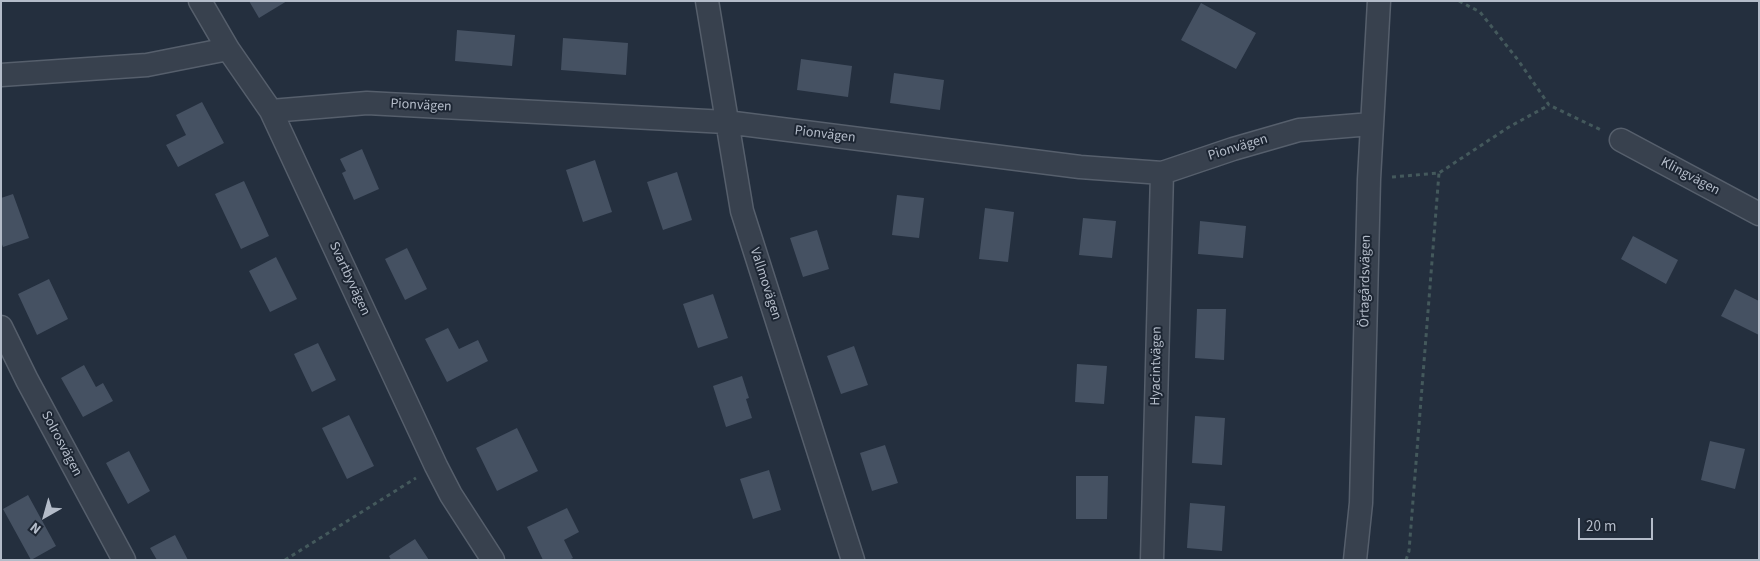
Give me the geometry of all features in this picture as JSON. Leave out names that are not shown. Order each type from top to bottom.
[{"type":"street","name":"Svartbyvägen","points":[[200,1],[228,49],[271,111],[436,466],[451,495],[493,560]]},
{"type":"street","name":"Vallmovägen","points":[[707,1],[742,211],[853,560]]},
{"type":"street","name":"Örtagårdsvägen","points":[[1355,560],[1361,503],[1369,179],[1379,1]]},
{"type":"street","points":[[1,75],[148,65],[228,49]]},
{"type":"street","name":"Pionvägen","points":[[271,111],[367,103],[726,122],[1080,167],[1162,173],[1232,149],[1299,130],[1371,124]]},
{"type":"street","name":"Klingvägen","points":[[1621,140],[1759,214]]},
{"type":"street","name":"Hyacintvägen","points":[[1152,560],[1162,173]]},
{"type":"street","name":"Solrosvägen","points":[[1,327],[27,380],[124,560]]},
{"type":"path","points":[[1459,1],[1480,12],[1518,60],[1549,105],[1621,140]]},
{"type":"path","points":[[1369,179],[1439,173],[1509,127],[1549,105]]},
{"type":"path","points":[[1406,560],[1410,551],[1439,173]]},
{"type":"path","points":[[286,560],[436,466]]},
{"type":"building","points":[[249,1],[287,1],[259,18]]},
{"type":"building","points":[[1201,3],[1256,33],[1236,69],[1181,40]]},
{"type":"building","points":[[457,30],[515,35],[512,66],[455,61]]},
{"type":"building","points":[[563,38],[628,43],[626,75],[561,70]]},
{"type":"building","points":[[801,59],[852,66],[848,97],[797,90]]},
{"type":"building","points":[[894,73],[944,80],[940,110],[890,103]]},
{"type":"building","points":[[202,102],[224,143],[178,167],[166,145],[186,135],[176,115]]},
{"type":"building","points":[[362,149],[379,189],[354,200],[342,173],[346,171],[340,159]]},
{"type":"building","points":[[595,160],[612,212],[583,222],[566,170]]},
{"type":"building","points":[[677,172],[692,220],[663,230],[647,182]]},
{"type":"building","points":[[244,181],[269,236],[241,249],[215,194]]},
{"type":"building","points":[[13,194],[29,238],[3,247],[1,242],[1,198]]},
{"type":"building","points":[[897,195],[924,198],[919,238],[892,235]]},
{"type":"building","points":[[985,208],[1014,212],[1008,262],[979,259]]},
{"type":"building","points":[[1083,218],[1116,221],[1112,258],[1079,255]]},
{"type":"building","points":[[1200,221],[1246,226],[1243,258],[1198,254]]},
{"type":"building","points":[[817,230],[829,269],[803,277],[790,238]]},
{"type":"building","points":[[1633,236],[1678,260],[1666,284],[1621,259]]},
{"type":"building","points":[[407,248],[427,289],[405,300],[385,259]]},
{"type":"building","points":[[276,257],[297,299],[270,312],[249,271]]},
{"type":"building","points":[[49,279],[68,319],[37,335],[18,294]]},
{"type":"building","points":[[1735,289],[1759,301],[1759,335],[1721,316]]},
{"type":"building","points":[[713,294],[728,338],[698,348],[683,304]]},
{"type":"building","points":[[1197,309],[1226,309],[1224,360],[1195,358]]},
{"type":"building","points":[[448,328],[459,349],[478,340],[488,361],[447,382],[425,339]]},
{"type":"building","points":[[318,343],[336,380],[312,392],[294,354]]},
{"type":"building","points":[[854,346],[868,385],[841,394],[827,356]]},
{"type":"building","points":[[1077,364],[1107,366],[1104,404],[1075,402]]},
{"type":"building","points":[[84,365],[96,387],[103,383],[113,401],[83,417],[61,378]]},
{"type":"building","points":[[742,376],[749,398],[746,399],[752,418],[726,427],[713,386]]},
{"type":"building","points":[[349,415],[374,466],[347,479],[322,428]]},
{"type":"building","points":[[1195,416],[1225,418],[1222,465],[1192,463]]},
{"type":"building","points":[[517,428],[538,471],[497,491],[476,448]]},
{"type":"building","points":[[1710,441],[1745,449],[1735,489],[1701,480]]},
{"type":"building","points":[[885,445],[898,483],[872,491],[860,453]]},
{"type":"building","points":[[129,451],[150,491],[128,504],[106,463]]},
{"type":"building","points":[[769,470],[781,510],[753,519],[740,479]]},
{"type":"building","points":[[1076,476],[1108,476],[1107,519],[1076,519]]},
{"type":"building","points":[[28,495],[56,546],[31,560],[3,509]]},
{"type":"building","points":[[1190,503],[1225,506],[1222,551],[1187,548]]},
{"type":"building","points":[[567,508],[579,532],[564,540],[573,558],[569,560],[543,560],[527,527]]},
{"type":"building","points":[[175,535],[188,560],[157,560],[150,548]]},
{"type":"building","points":[[415,539],[429,560],[391,560],[389,556]]}]
